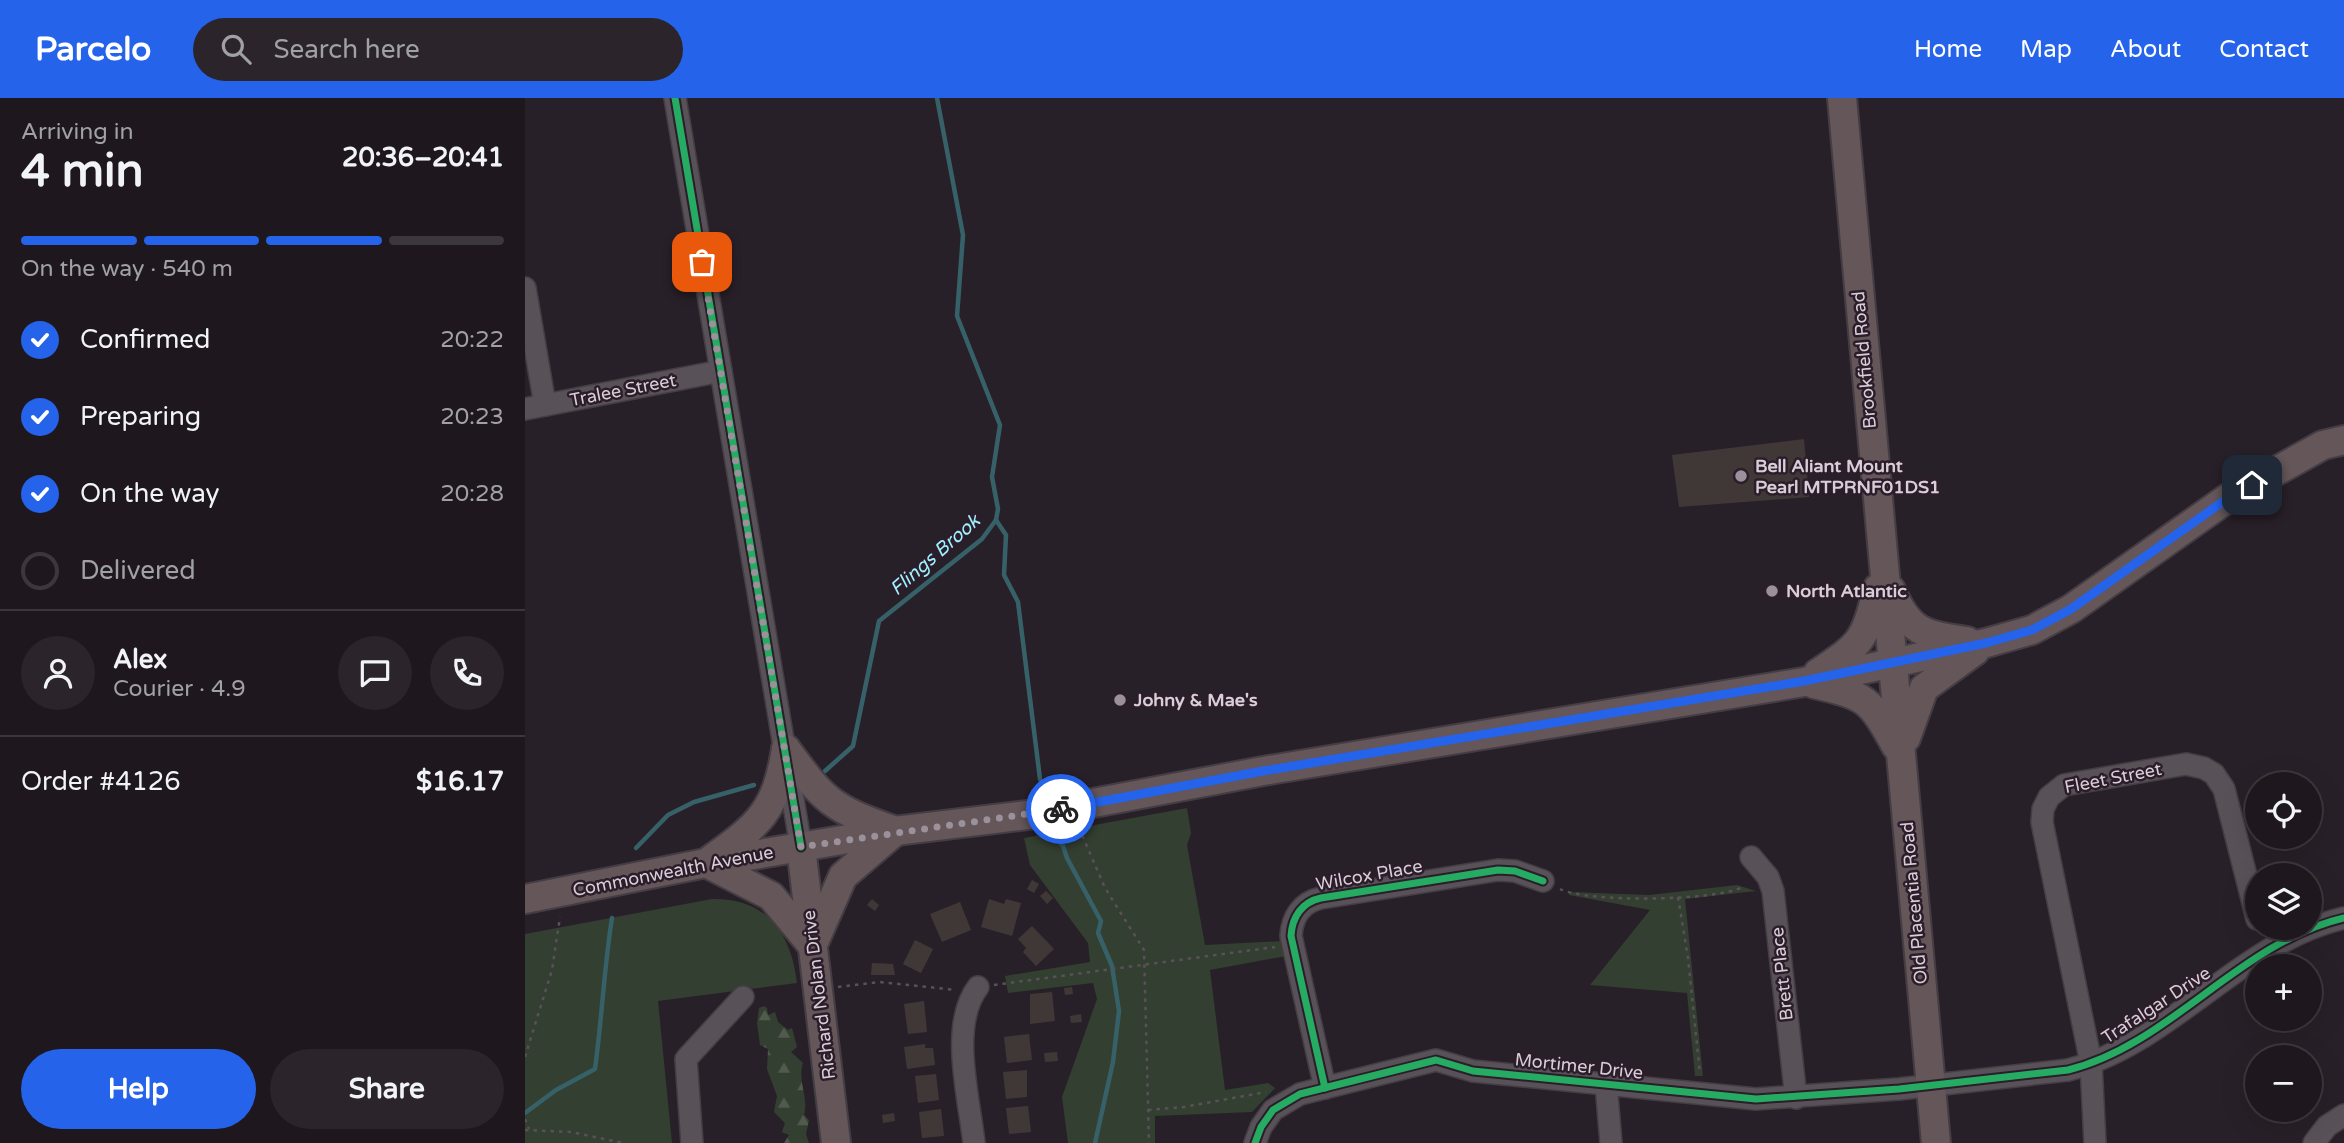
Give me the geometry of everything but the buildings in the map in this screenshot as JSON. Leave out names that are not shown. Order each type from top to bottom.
[{"type":"main road","name":"Brookfield Road","points":[[1842,98],[1882,572],[1893,663]]},
{"type":"main road","name":"Commonwealth Avenue","points":[[525,899],[706,863],[895,831],[1035,814],[1263,771],[1804,681],[1986,643],[2032,630],[2071,609],[2228,498],[2323,445],[2344,440]]},
{"type":"main road","points":[[1882,572],[1902,615],[1910,624],[1929,635],[1986,643]]},
{"type":"main road","points":[[1804,681],[1860,642],[1869,623],[1882,572]]},
{"type":"main road","points":[[1901,755],[1915,707],[1924,688],[1986,643]]},
{"type":"main road","name":"Old Placentia Road","points":[[1893,663],[1936,1143]]},
{"type":"main road","points":[[1804,681],[1844,691],[1867,701],[1901,755]]},
{"type":"main road","points":[[786,749],[812,785],[835,807],[895,831],[843,876],[813,946],[771,896],[706,863],[736,841],[768,810],[780,783],[786,749]]},
{"type":"main road","name":"Richard Nolan Drive","points":[[801,847],[836,1143]]},
{"type":"street","points":[[675,98],[801,847]]},
{"type":"street","points":[[525,288],[535,407]]},
{"type":"street","name":"Tralee Street","points":[[535,407],[721,371]]},
{"type":"street","name":"Fleet Street","points":[[2091,1063],[2042,822],[2043,810],[2053,792],[2071,783],[2186,764],[2209,771],[2224,789],[2245,872]]},
{"type":"street","name":"Brett Place","points":[[1751,857],[1768,877],[1773,891],[1796,1098]]},
{"type":"street","name":"Wilcox Place","points":[[1325,1088],[1293,945],[1293,922],[1300,909],[1313,900],[1499,870],[1515,871],[1543,881]]},
{"type":"street","name":"Trafalgar Drive","points":[[1930,1086],[2056,1072],[2091,1063],[2129,1044],[2270,949],[2311,928],[2344,918]]},
{"type":"street","points":[[2266,940],[2270,949]]},
{"type":"street","points":[[974,1143],[962,1028],[967,1006],[978,987]]},
{"type":"street","points":[[692,1143],[686,1059],[743,997]]},
{"type":"street","name":"Mortimer Drive","points":[[1282,1103],[1300,1094],[1436,1060],[1473,1071],[1756,1099],[1930,1086]]},
{"type":"street","points":[[2091,1063],[2095,1143]]},
{"type":"street","points":[[1606,1084],[1611,1143]]},
{"type":"street","points":[[1255,1143],[1266,1118],[1282,1103]]},
{"type":"street","points":[[2314,1143],[2327,1126],[2344,1115]]},
{"type":"path","points":[[1079,826],[1105,888],[1143,945],[1150,1079],[1149,1143]]},
{"type":"path","points":[[1543,881],[1575,895],[1678,897],[1743,887]]},
{"type":"path","points":[[1678,897],[1688,958],[1701,1093]]},
{"type":"path","points":[[525,1057],[552,970],[561,917]]},
{"type":"path","points":[[835,987],[880,982],[949,991],[1293,945]]},
{"type":"path","points":[[1148,1110],[1184,1107],[1261,1092],[1272,1093],[1282,1103]]},
{"type":"path","points":[[526,1121],[527,1130],[571,1132],[623,1143]]},
{"type":"green space","points":[[1187,808],[1191,833],[1187,845],[1205,945],[1283,941],[1286,956],[1210,970],[1225,1090],[1268,1083],[1275,1088],[1252,1112],[1155,1116],[1155,1143],[1068,1143],[1062,1097],[1097,999],[1093,983],[1008,993],[1005,976],[1090,962],[1088,943],[1030,865],[1024,838]]},
{"type":"green space","points":[[1737,885],[1756,891],[1685,899],[1703,1076],[1695,1076],[1687,993],[1590,985],[1650,910],[1569,895],[1570,892],[1649,895]]},
{"type":"green space","points":[[712,899],[731,900],[748,905],[773,922],[789,949],[797,983],[658,1001],[672,1143],[525,1143],[525,934]]},
{"type":"green space","points":[[764,1006],[768,1015],[775,1012],[778,1022],[788,1030],[792,1028],[797,1047],[791,1052],[803,1063],[801,1076],[804,1115],[809,1120],[806,1134],[809,1143],[784,1143],[789,1135],[782,1132],[785,1123],[774,1112],[777,1096],[767,1069],[768,1049],[760,1045],[757,1023],[759,1008]]},
{"type":"waterway","name":"Flings Brook","points":[[825,771],[853,746],[879,621],[982,539],[996,520],[998,509],[992,477],[1000,425],[957,316],[963,235],[937,98]]},
{"type":"waterway","points":[[996,520],[1006,535],[1004,575],[1018,602],[1040,779],[1044,789]]},
{"type":"waterway","points":[[636,848],[668,815],[694,802],[754,785]]},
{"type":"waterway","points":[[1055,836],[1063,846],[1101,921],[1098,933],[1112,966],[1119,1011],[1113,1062],[1095,1143]]},
{"type":"waterway","points":[[525,1113],[556,1090],[595,1069],[612,918]]},
{"type":"cycle path","points":[[675,98],[801,847]]},
{"type":"cycle path","points":[[1325,1088],[1291,936],[1293,923],[1303,907],[1321,898],[1498,870],[1515,871],[1543,881]]},
{"type":"cycle path","points":[[1255,1143],[1261,1127],[1273,1110],[1300,1094],[1436,1060],[1473,1071],[1756,1099],[1899,1089],[2068,1070],[2105,1057],[2140,1039],[2271,948],[2306,930],[2344,918]]},
{"type":"way so far","points":[[702,262],[801,847],[895,831],[1061,809]]},
{"type":"place","name":"Bell Aliant Mount Pearl MTPRNF01DS1","points":[[1741,476]]},
{"type":"place","name":"North Atlantic","points":[[1772,591]]},
{"type":"place","name":"Johny & Mae's","points":[[1120,700]]},
{"type":"route","points":[[1061,809],[1263,771],[1804,681],[1986,643],[2032,630],[2071,609],[2228,498],[2252,485]]}]
